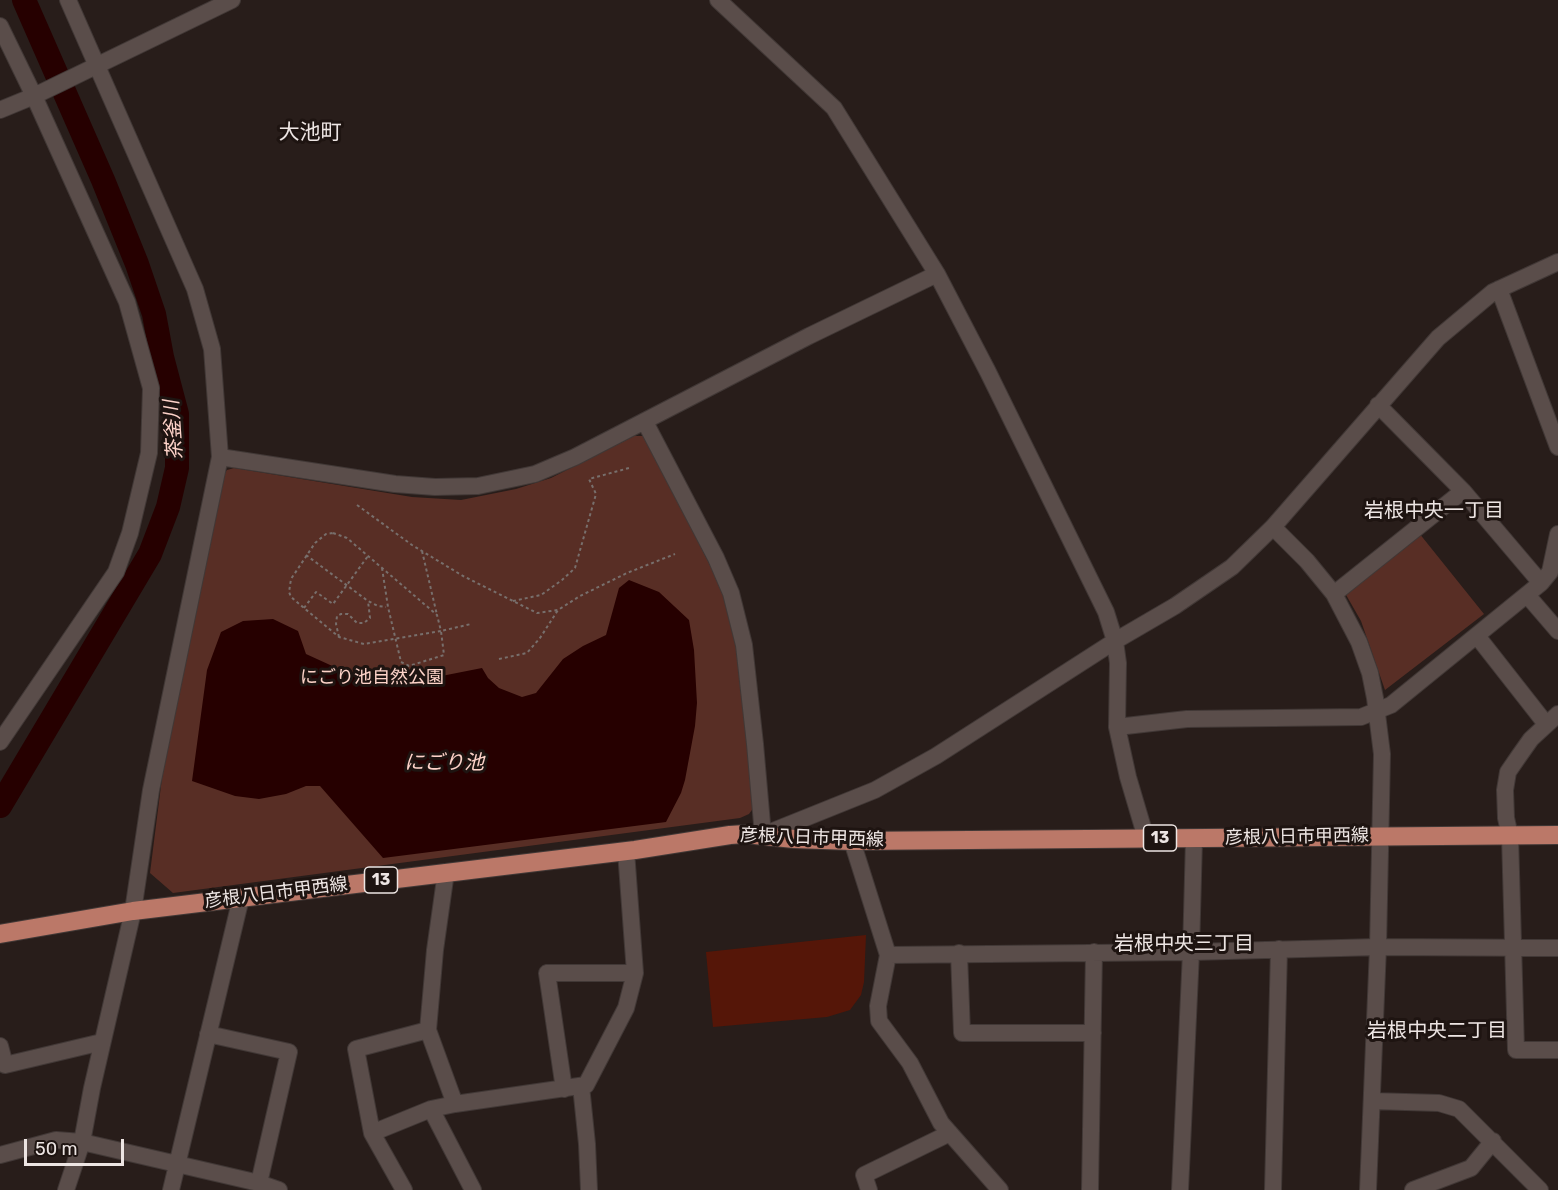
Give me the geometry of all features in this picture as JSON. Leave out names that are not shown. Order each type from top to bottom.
[{"type":"main road","name":"彦根八日市甲西線","points":[[0,934],[133,911],[626,851],[730,835],[852,841],[1558,835]]},
{"type":"street","points":[[66,1190],[82,1142],[102,1042],[133,911],[151,790],[220,457],[212,349],[195,289],[68,0]]},
{"type":"street","points":[[0,110],[232,0]]},
{"type":"street","points":[[718,0],[751,28],[834,108],[937,274],[1106,612],[1115,641],[1118,663],[1117,727],[1128,777],[1146,838]]},
{"type":"street","points":[[0,26],[42,92],[127,302],[151,388],[149,453],[130,533],[116,572],[0,742]]},
{"type":"street","points":[[645,422],[716,558],[731,593],[744,645],[763,835],[875,790],[936,756],[1115,641],[1175,606],[1232,567],[1273,527],[1438,338],[1493,292],[1558,262]]},
{"type":"street","points":[[220,457],[435,488],[478,486],[535,474],[645,422],[809,336],[937,274]]},
{"type":"street","points":[[1499,289],[1558,447]]},
{"type":"street","points":[[1378,405],[1463,491],[1541,583]]},
{"type":"street","points":[[1334,594],[1463,491]]},
{"type":"street","points":[[1273,527],[1307,561],[1334,594],[1363,652],[1370,672],[1377,711],[1382,754],[1378,946],[1368,1190]]},
{"type":"street","points":[[1117,727],[1187,719],[1361,717],[1391,705],[1541,583],[1550,572],[1558,534]]},
{"type":"street","points":[[1527,595],[1558,631]]},
{"type":"street","points":[[1477,636],[1552,719],[1531,739],[1508,772],[1505,790],[1506,818],[1510,836],[1516,1050],[1558,1050]]},
{"type":"street","points":[[1180,1190],[1194,838]]},
{"type":"street","points":[[852,841],[888,955],[878,1006],[879,1021],[910,1063],[941,1123],[1000,1190]]},
{"type":"street","points":[[372,1133],[430,1109],[586,1085],[626,1008],[635,972],[626,851]]},
{"type":"street","points":[[446,872],[435,950],[428,1030],[454,1104]]},
{"type":"street","points":[[171,1190],[240,898]]},
{"type":"street","points":[[888,955],[1191,952],[1378,946],[1558,948]]},
{"type":"street","points":[[1273,1190],[1279,949]]},
{"type":"street","points":[[1090,1190],[1094,952]]},
{"type":"street","points":[[959,953],[962,1033],[1093,1033]]},
{"type":"street","points":[[589,1190],[587,1144],[572,1088],[547,973],[635,972]]},
{"type":"street","points":[[404,1190],[372,1133],[356,1049],[428,1030]]},
{"type":"street","points":[[208,1034],[289,1052],[259,1183]]},
{"type":"street","points":[[0,1046],[5,1065],[102,1042]]},
{"type":"street","points":[[1372,1101],[1439,1103],[1459,1109],[1539,1190]]},
{"type":"street","points":[[430,1109],[473,1190]]},
{"type":"street","points":[[870,1190],[864,1175],[950,1133]]},
{"type":"street","points":[[0,1155],[56,1140],[82,1142],[259,1183],[279,1190]]},
{"type":"street","points":[[1413,1190],[1446,1184],[1471,1168],[1493,1141]]},
{"type":"path","points":[[512,602],[541,595],[575,567],[594,508],[596,494],[589,479],[628,468]]},
{"type":"path","points":[[357,505],[422,551],[463,576],[537,613],[558,610],[580,596],[627,573],[675,554]]},
{"type":"path","points":[[437,615],[347,538],[333,533],[321,537],[291,579],[289,592],[291,597],[339,638],[364,644],[471,624]]},
{"type":"path","points":[[382,568],[388,607],[401,662],[409,666],[444,655],[441,631],[422,551]]},
{"type":"path","points":[[306,555],[368,601],[378,606],[388,607]]},
{"type":"path","points":[[304,608],[316,592],[333,604],[369,556]]},
{"type":"path","points":[[339,638],[337,616],[348,614],[357,623],[364,623],[370,618],[368,601]]},
{"type":"path","points":[[499,659],[527,653],[558,610]]},
{"type":"green space","name":"にごり池自然公園","points":[[634,436],[645,436],[720,585],[736,636],[754,807],[749,814],[740,818],[173,893],[150,873],[164,762],[222,477],[227,470],[234,468],[412,497],[461,500],[516,489],[551,478]]},
{"type":"green space","points":[[1419,533],[1484,614],[1385,690],[1361,621],[1345,593]]},
{"type":"water","name":"にごり池","points":[[629,580],[659,592],[689,620],[694,650],[697,703],[695,726],[685,780],[666,822],[383,858],[320,786],[306,786],[286,794],[259,799],[235,796],[192,781],[207,670],[221,632],[243,621],[273,619],[298,631],[306,654],[363,680],[396,685],[482,668],[488,678],[499,688],[522,697],[536,693],[563,659],[606,635],[619,588]]},
{"type":"building","points":[[866,935],[864,982],[861,995],[850,1010],[827,1017],[713,1027],[706,952]]},
{"type":"waterway","name":"茶釜川","points":[[0,806],[150,554],[168,507],[177,468],[177,414],[162,357],[154,314],[137,264],[103,180],[24,0]]},
{"type":"district","name":"大池町","points":[[310,133]]},
{"type":"district","name":"岩根中央一丁目","points":[[1434,511]]},
{"type":"district","name":"岩根中央三丁目","points":[[1184,944]]},
{"type":"district","name":"岩根中央二丁目","points":[[1437,1031]]}]
